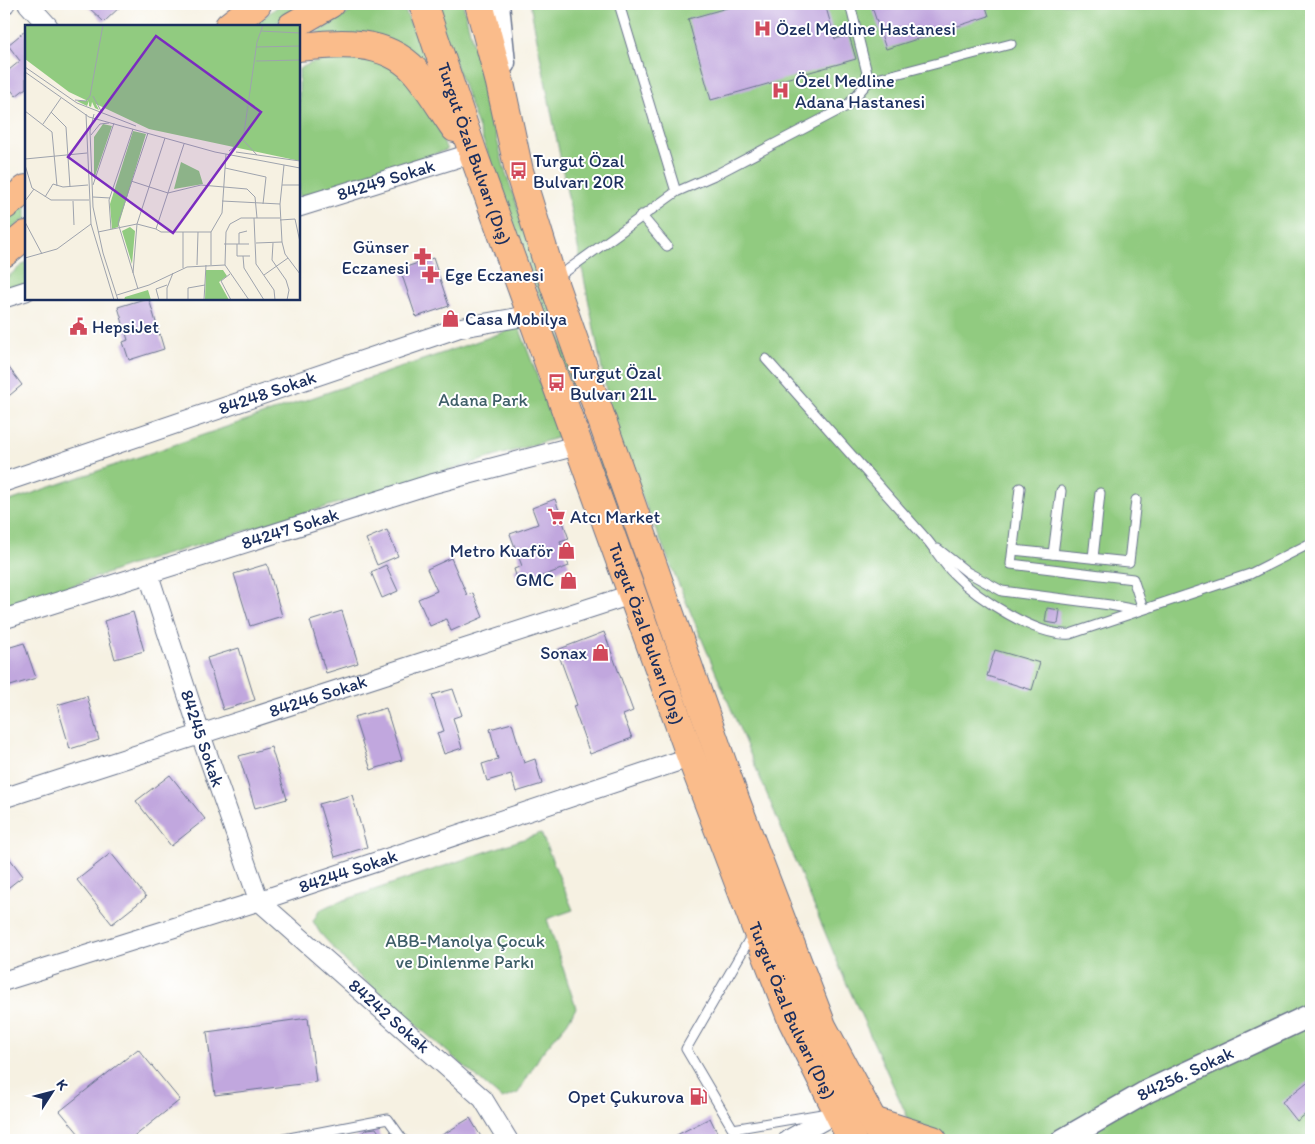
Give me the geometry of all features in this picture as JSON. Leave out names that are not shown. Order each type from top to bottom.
[{"type":"main road","points":[[230,25],[257,4]]},
{"type":"main road","points":[[294,25],[330,4]]},
{"type":"main road","name":"Turgut Özal Bulvarı (Dış)","points":[[423,4],[473,153],[691,757],[792,1020],[852,1140]]},
{"type":"main road","name":"Turgut Özal Bulvarı (Dış)","points":[[479,4],[500,84],[519,171],[553,281],[733,792],[822,1026],[878,1131]]},
{"type":"main road","points":[[300,47],[338,43],[363,44],[392,54],[415,70],[473,153]]},
{"type":"main road","points":[[4,206],[25,189]]},
{"type":"main road","points":[[4,252],[25,236]]},
{"type":"main road","points":[[878,1131],[933,1140]]},
{"type":"street","points":[[28,4],[47,25]]},
{"type":"street","points":[[498,4],[505,66],[500,84]]},
{"type":"street","name":"84249 Sokak","points":[[300,207],[473,153]]},
{"type":"street","points":[[4,298],[25,291]]},
{"type":"street","name":"84248 Sokak","points":[[4,482],[458,328],[532,315]]},
{"type":"street","name":"84247 Sokak","points":[[4,619],[428,485],[579,445]]},
{"type":"street","name":"84245 Sokak","points":[[148,574],[200,733],[259,901]]},
{"type":"street","name":"84246 Sokak","points":[[4,798],[632,594]]},
{"type":"street","name":"84244 Sokak","points":[[4,981],[259,901],[691,757]]},
{"type":"street","name":"84242 Sokak","points":[[259,901],[483,1099],[508,1140]]},
{"type":"street","name":"84256. Sokak","points":[[1063,1140],[1148,1091],[1311,1015]]},
{"type":"street","points":[[788,1140],[838,1112]]},
{"type":"lane","points":[[619,4],[676,192]]},
{"type":"lane","points":[[850,4],[869,81]]},
{"type":"lane","points":[[553,281],[641,215],[676,192],[718,174],[847,106],[869,81],[1012,44]]},
{"type":"lane","points":[[641,215],[667,246]]},
{"type":"lane","points":[[766,360],[928,541],[952,573],[964,584],[1011,616],[1041,630],[1054,634],[1070,634],[1250,574],[1311,543]]},
{"type":"lane","points":[[1020,488],[1011,564],[1133,579],[1139,610]]},
{"type":"lane","points":[[1053,554],[1061,491]]},
{"type":"lane","points":[[1093,558],[1100,493]]},
{"type":"lane","points":[[1013,550],[1129,562],[1136,500]]},
{"type":"lane","points":[[928,541],[967,572],[1002,591],[1139,610]]},
{"type":"lane","points":[[756,928],[686,1049],[733,1129],[838,1112]]},
{"type":"lane","points":[[279,1140],[388,1119],[403,1140]]},
{"type":"green space","points":[[281,4],[304,4],[273,25],[254,25]]},
{"type":"green space","points":[[364,4],[402,4],[434,76],[316,33]]},
{"type":"green space","points":[[434,4],[463,4],[504,167],[560,335],[868,1140],[865,1140],[745,868]]},
{"type":"green space","points":[[530,4],[1311,4],[1311,1140],[918,1140],[845,980],[614,430]]},
{"type":"green space","points":[[344,57],[369,61],[403,73],[421,91],[447,150],[300,197],[300,68],[311,63]]},
{"type":"green space","points":[[25,206],[25,219],[4,236],[4,223]]},
{"type":"green space","points":[[25,263],[25,284],[4,291],[4,280]]},
{"type":"green space","name":"Adana Park","points":[[519,327],[560,437],[131,565],[4,610],[4,503]]},
{"type":"green space","name":"ABB-Manolya Çocuk ve Dinlenme Parkı","points":[[541,833],[573,910],[547,919],[576,1008],[567,1023],[541,1054],[518,1093],[502,1099],[357,974],[320,933],[313,921],[320,910],[330,905]]},
{"type":"building","points":[[85,4],[123,4],[104,22]]},
{"type":"building","points":[[729,4],[825,4],[835,39],[849,35],[856,59],[711,100],[688,19],[730,7]]},
{"type":"building","points":[[871,4],[985,4],[989,16],[886,49]]},
{"type":"building","points":[[25,31],[25,89],[16,96],[4,81],[4,74],[20,61],[8,45]]},
{"type":"building","points":[[433,258],[449,306],[416,317],[400,269]]},
{"type":"building","points":[[141,300],[149,300],[164,349],[129,360],[123,342],[128,340],[118,307]]},
{"type":"building","points":[[4,361],[22,385],[4,400]]},
{"type":"building","points":[[555,499],[569,539],[560,542],[569,566],[519,585],[514,569],[522,566],[510,534],[538,524],[532,508]]},
{"type":"building","points":[[387,530],[398,556],[377,565],[366,539]]},
{"type":"building","points":[[451,558],[467,595],[473,593],[483,617],[451,631],[446,619],[430,626],[418,599],[437,591],[427,569]]},
{"type":"building","points":[[267,564],[282,616],[250,626],[234,574]]},
{"type":"building","points":[[386,565],[398,591],[382,598],[371,572]]},
{"type":"building","points":[[1047,608],[1060,610],[1058,624],[1045,622]]},
{"type":"building","points":[[342,611],[358,663],[326,673],[310,621]]},
{"type":"building","points":[[133,612],[144,651],[115,659],[104,621]]},
{"type":"building","points":[[604,632],[633,711],[623,715],[632,738],[590,754],[573,706],[577,705],[557,650]]},
{"type":"building","points":[[24,643],[36,678],[4,688],[4,649]]},
{"type":"building","points":[[239,648],[255,700],[223,710],[207,658]]},
{"type":"building","points":[[995,650],[1040,663],[1032,690],[987,676]]},
{"type":"building","points":[[453,689],[462,715],[453,718],[462,748],[444,754],[437,733],[444,731],[432,695]]},
{"type":"building","points":[[87,696],[99,740],[70,749],[57,705]]},
{"type":"building","points":[[386,708],[402,760],[371,770],[354,717]]},
{"type":"building","points":[[512,723],[524,763],[535,759],[542,784],[516,792],[511,774],[487,781],[482,764],[498,759],[490,729]]},
{"type":"building","points":[[271,747],[287,799],[255,808],[239,756]]},
{"type":"building","points":[[170,775],[205,819],[171,846],[136,801]]},
{"type":"building","points":[[352,795],[367,847],[335,857],[319,804]]},
{"type":"building","points":[[4,851],[23,876],[4,891]]},
{"type":"building","points":[[111,853],[146,897],[112,924],[77,880]]},
{"type":"building","points":[[308,1018],[316,1082],[215,1095],[207,1032]]},
{"type":"building","points":[[138,1049],[180,1100],[130,1140],[84,1140],[60,1111]]},
{"type":"building","points":[[1311,1079],[1311,1110],[1297,1121],[1282,1102]]},
{"type":"building","points":[[470,1118],[483,1140],[434,1140]]},
{"type":"building","points":[[710,1118],[721,1140],[667,1140]]},
{"type":"building","points":[[376,1128],[384,1140],[351,1140],[368,1129]]},
{"type":"place","name":"Özel Medline Hastanesi","points":[[762,29]]},
{"type":"place","name":"Özel Medline Adana Hastanesi","points":[[781,91]]},
{"type":"place","name":"Turgut Özal Bulvarı 20R","points":[[519,171]]},
{"type":"place","name":"Günser Eczanesi","points":[[423,257]]},
{"type":"place","name":"Ege Eczanesi","points":[[431,275]]},
{"type":"place","name":"Casa Mobilya","points":[[451,319]]},
{"type":"place","name":"HepsiJet","points":[[78,327]]},
{"type":"place","name":"Turgut Özal Bulvarı 21L","points":[[556,383]]},
{"type":"place","name":"Atcı Market","points":[[556,517]]},
{"type":"place","name":"Metro Kuaför","points":[[567,551]]},
{"type":"place","name":"GMC","points":[[568,580]]},
{"type":"place","name":"Sonax","points":[[601,653]]},
{"type":"place","name":"Opet Çukurova","points":[[698,1097]]}]
